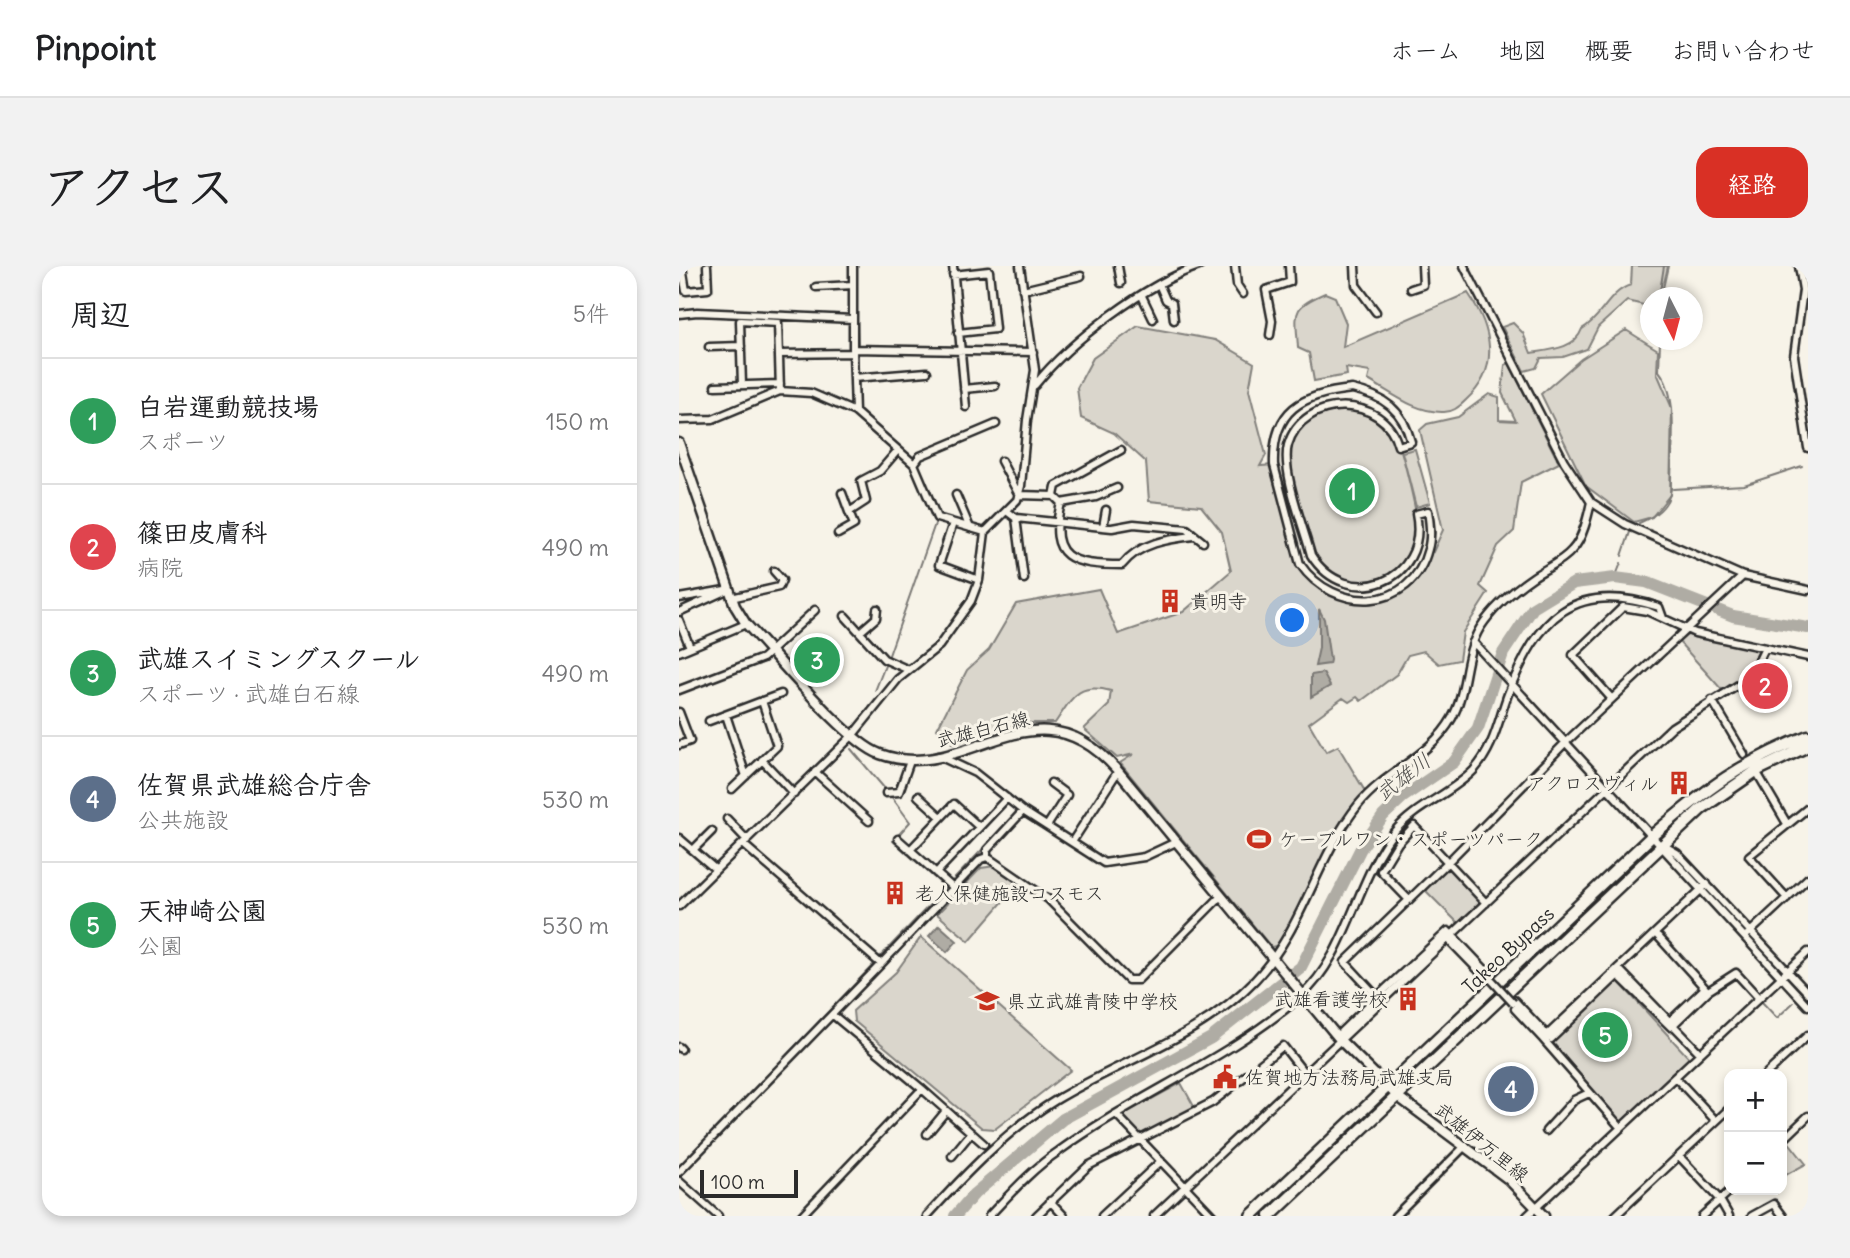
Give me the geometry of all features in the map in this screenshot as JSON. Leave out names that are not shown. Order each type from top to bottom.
[{"type":"highway","name":"Takeo Bypass","points":[[1251,1216],[1653,835],[1697,797],[1747,762],[1808,736]]},
{"type":"highway","name":"Takeo Bypass","points":[[1270,1216],[1701,809],[1756,771],[1808,746]]},
{"type":"main road","name":"武雄白石線","points":[[679,443],[729,594],[746,624],[852,736],[877,753],[910,761],[939,756],[1026,731],[1052,731],[1084,741],[1118,771],[1301,995],[1397,1096]]},
{"type":"main road","name":"武雄伊万里線","points":[[1397,1096],[1508,1179],[1544,1216]]},
{"type":"street","points":[[682,266],[686,291],[708,289],[707,266]]},
{"type":"street","points":[[853,266],[855,412]]},
{"type":"street","points":[[953,266],[966,407]]},
{"type":"street","points":[[679,906],[852,736],[909,670],[939,646],[961,619],[979,580],[985,532],[1008,512],[1019,495],[1027,420],[1034,386],[1033,352],[1020,266]]},
{"type":"street","points":[[1118,266],[1121,283]]},
{"type":"street","points":[[1034,386],[1101,323],[1172,275],[1199,266]]},
{"type":"street","points":[[1235,266],[1237,285],[1243,294]]},
{"type":"street","points":[[1269,335],[1272,321],[1266,290],[1290,282],[1289,266]]},
{"type":"street","points":[[1355,266],[1356,285],[1374,309],[1382,303]]},
{"type":"street","points":[[1411,289],[1423,285],[1422,266]]},
{"type":"street","points":[[1464,266],[1564,461],[1591,502],[1625,524],[1743,576],[1808,590]]},
{"type":"street","points":[[1799,266],[1803,290],[1794,356],[1808,447]]},
{"type":"street","points":[[953,275],[989,271],[995,329],[958,333]]},
{"type":"street","points":[[1023,290],[1081,276]]},
{"type":"street","points":[[1159,284],[1166,300],[1172,303],[1174,320]]},
{"type":"street","points":[[816,287],[853,285]]},
{"type":"street","points":[[1142,296],[1153,319]]},
{"type":"street","points":[[679,314],[697,312],[853,319]]},
{"type":"street","points":[[742,385],[740,321],[778,323],[780,388]]},
{"type":"street","points":[[1798,326],[1808,324]]},
{"type":"street","points":[[709,346],[741,346]]},
{"type":"street","points":[[779,354],[853,351],[1033,352]]},
{"type":"street","points":[[854,378],[927,372]]},
{"type":"street","points":[[715,386],[742,385],[811,393],[855,412],[914,464],[937,518],[985,532]]},
{"type":"street","points":[[964,389],[995,386]]},
{"type":"street","points":[[679,420],[713,419],[780,388]]},
{"type":"street","points":[[1352,389],[1385,400],[1401,414],[1408,429],[1411,442],[1398,446],[1395,436],[1381,417],[1370,410],[1348,406],[1314,414],[1293,435],[1288,445],[1288,468],[1311,555],[1328,575],[1339,582],[1361,586],[1394,577],[1409,562],[1417,546],[1416,514],[1428,511],[1428,550],[1418,571],[1406,584],[1391,594],[1358,601],[1328,592],[1308,575],[1300,564],[1274,466],[1275,436],[1282,421],[1297,404],[1314,396],[1352,389]]},
{"type":"street","points":[[914,464],[920,456],[996,424]]},
{"type":"street","points":[[849,512],[866,501],[861,481],[880,471],[898,450]]},
{"type":"street","points":[[1054,496],[1056,486],[1121,450]]},
{"type":"street","points":[[1001,461],[1019,495]]},
{"type":"street","points":[[1061,503],[1096,497],[1117,488]]},
{"type":"street","points":[[838,534],[855,525],[842,493]]},
{"type":"street","points":[[956,495],[970,528]]},
{"type":"street","points":[[1019,495],[1054,496],[1061,503]]},
{"type":"street","points":[[927,1216],[994,1147],[1032,1117],[1056,1100],[1199,1023],[1255,981],[1274,960],[1299,919],[1334,843],[1360,803],[1433,742],[1453,717],[1473,642],[1489,615],[1532,578],[1574,549],[1591,502]]},
{"type":"street","points":[[1061,503],[1057,520],[1058,544],[1069,559],[1079,563],[1122,565],[1129,556],[1150,545],[1194,536]]},
{"type":"street","points":[[1103,527],[1106,510]]},
{"type":"street","points":[[1008,512],[1016,518],[1057,520],[1103,527],[1134,524],[1187,529],[1203,542]]},
{"type":"street","points":[[1016,518],[1024,579]]},
{"type":"street","points":[[953,523],[939,565],[979,580]]},
{"type":"street","points":[[679,598],[779,587],[782,580],[774,571]]},
{"type":"street","points":[[1379,998],[1345,962],[1611,698],[1743,576]]},
{"type":"street","points":[[679,612],[729,594]]},
{"type":"street","points":[[993,1215],[1025,1178],[1059,1150],[1206,1063],[1301,995],[1325,967],[1373,864],[1394,832],[1421,807],[1473,771],[1489,749],[1511,681],[1542,628],[1560,612],[1579,603],[1623,598],[1659,607],[1663,618]]},
{"type":"street","points":[[1611,698],[1573,655],[1623,607],[1765,648],[1808,657]]},
{"type":"street","points":[[860,632],[876,618],[877,609]]},
{"type":"street","points":[[679,690],[763,658],[815,610]]},
{"type":"street","points":[[845,616],[886,660],[909,670]]},
{"type":"street","points":[[679,620],[690,647]]},
{"type":"street","points":[[679,652],[746,624]]},
{"type":"street","points":[[1473,642],[1662,844],[1700,891],[1808,1006]]},
{"type":"street","points":[[1154,1216],[1305,1074],[1379,998],[1451,936],[1672,727],[1751,677],[1765,648]]},
{"type":"street","points":[[709,721],[781,694]]},
{"type":"street","points":[[1712,700],[1744,754]]},
{"type":"street","points":[[732,789],[777,746],[762,701]]},
{"type":"street","points":[[679,712],[690,741],[679,745]]},
{"type":"street","points":[[726,715],[746,776]]},
{"type":"street","points":[[939,756],[975,773],[1023,811],[1104,863],[1144,857],[1176,842]]},
{"type":"street","points":[[761,761],[794,794]]},
{"type":"street","points":[[888,793],[899,792],[910,761]]},
{"type":"street","points":[[1072,842],[1118,771]]},
{"type":"street","points":[[1756,771],[1786,822]]},
{"type":"street","points":[[815,772],[869,821]]},
{"type":"street","points":[[1047,826],[1067,795],[1051,783]]},
{"type":"street","points":[[918,796],[941,817]]},
{"type":"street","points":[[936,873],[1007,798]]},
{"type":"street","points":[[910,850],[954,804],[979,827]]},
{"type":"street","points":[[1787,898],[1749,856],[1786,822],[1808,808]]},
{"type":"street","points":[[987,858],[987,850],[1023,811]]},
{"type":"street","points":[[727,819],[745,842],[881,964]]},
{"type":"street","points":[[1409,900],[1381,872],[1398,843],[1414,827],[1486,903]]},
{"type":"street","points":[[693,850],[712,831]]},
{"type":"street","points":[[679,838],[715,869]]},
{"type":"street","points":[[898,839],[951,886]]},
{"type":"street","points":[[1662,844],[1677,853],[1808,993]]},
{"type":"street","points":[[679,1172],[811,1033],[881,964],[951,886],[981,859],[987,858],[1048,899],[1128,980],[1138,980],[1221,896]]},
{"type":"street","points":[[1744,938],[1808,878]]},
{"type":"street","points":[[1546,1036],[1707,884]]},
{"type":"street","points":[[1655,933],[1705,988],[1672,1024]]},
{"type":"street","points":[[1451,936],[1546,1036],[1580,1077],[1588,1093],[1621,1128]]},
{"type":"street","points":[[1527,1216],[1808,953]]},
{"type":"street","points":[[1618,968],[1700,1053]]},
{"type":"street","points":[[1672,1024],[1708,991],[1736,973],[1758,996]]},
{"type":"street","points":[[1546,1036],[1551,1039],[1618,975],[1672,1024]]},
{"type":"street","points":[[832,1015],[984,1144]]},
{"type":"street","points":[[1771,1069],[1808,1035]]},
{"type":"street","points":[[1036,1216],[1088,1166],[1213,1102],[1283,1046],[1305,1074]]},
{"type":"street","points":[[1675,1077],[1716,1121]]},
{"type":"street","points":[[801,1216],[922,1089]]},
{"type":"street","points":[[1546,1131],[1573,1100],[1588,1093]]},
{"type":"street","points":[[927,1134],[946,1111]]},
{"type":"street","points":[[1117,1114],[1213,1216]]},
{"type":"street","points":[[1615,1216],[1724,1114]]},
{"type":"street","points":[[1787,1136],[1808,1116]]},
{"type":"street","points":[[953,1156],[971,1133]]},
{"type":"street","points":[[1399,1215],[1465,1146]]},
{"type":"street","points":[[1679,1156],[1720,1200],[1728,1216]]},
{"type":"street","points":[[1102,1216],[1161,1161]]},
{"type":"street","points":[[679,1181],[718,1216]]},
{"type":"street","points":[[1703,1216],[1726,1195]]},
{"type":"street","points":[[1050,1201],[1064,1216]]},
{"type":"street","points":[[1752,1216],[1775,1204],[1783,1216]]},
{"type":"shaded area","points":[[1632,266],[1668,266],[1663,287],[1640,287],[1640,304],[1627,301],[1598,327],[1587,349],[1563,357],[1541,358],[1536,368],[1524,371],[1502,327],[1513,323],[1523,333],[1531,353],[1568,345],[1617,293],[1631,285]]},
{"type":"shaded area","points":[[1325,293],[1335,297],[1346,323],[1343,347],[1468,293],[1483,320],[1489,348],[1488,362],[1477,388],[1463,403],[1446,412],[1422,409],[1403,401],[1368,380],[1370,372],[1346,368],[1347,375],[1314,381],[1309,353],[1298,348],[1296,319],[1306,303]]},
{"type":"shaded area","points":[[1138,326],[1215,340],[1254,363],[1249,390],[1266,455],[1260,466],[1274,465],[1300,564],[1328,592],[1375,599],[1406,584],[1418,571],[1428,550],[1433,552],[1443,530],[1420,430],[1427,424],[1458,417],[1489,394],[1499,397],[1499,420],[1516,421],[1502,393],[1505,365],[1509,363],[1559,463],[1521,482],[1514,531],[1498,546],[1480,586],[1488,593],[1463,632],[1459,660],[1439,664],[1424,651],[1408,655],[1397,674],[1361,701],[1357,697],[1349,702],[1343,698],[1309,723],[1326,752],[1338,746],[1366,793],[1353,808],[1288,930],[1276,946],[1271,947],[1120,763],[1134,754],[1117,758],[1084,729],[1109,705],[1111,691],[1090,689],[1077,694],[1055,723],[1022,723],[953,744],[937,729],[967,670],[989,650],[1016,604],[1099,589],[1118,634],[1183,612],[1231,571],[1222,532],[1201,506],[1149,501],[1146,462],[1114,433],[1081,418],[1077,388],[1093,358]]},
{"type":"shaded area","points":[[1626,330],[1640,339],[1640,350],[1658,350],[1657,373],[1672,408],[1670,495],[1652,517],[1634,522],[1586,486],[1541,394],[1581,359]]},
{"type":"shaded area","points":[[1336,407],[1370,410],[1391,430],[1399,444],[1414,503],[1418,537],[1412,555],[1402,569],[1373,583],[1357,584],[1340,579],[1325,570],[1312,556],[1288,468],[1289,444],[1293,435],[1306,422]]},
{"type":"shaded area","points":[[1415,449],[1430,503],[1416,507],[1402,452]]},
{"type":"shaded area","points":[[1319,609],[1324,619],[1330,660],[1329,664],[1315,666],[1319,648]]},
{"type":"shaded area","points":[[1687,635],[1758,650],[1760,653],[1749,675],[1722,690],[1679,642]]},
{"type":"shaded area","points":[[1323,673],[1330,686],[1311,697],[1311,675]]},
{"type":"shaded area","points":[[995,866],[1019,883],[969,941],[937,914],[981,868]]},
{"type":"shaded area","points":[[1448,868],[1481,903],[1459,924],[1425,890]]},
{"type":"shaded area","points":[[939,925],[957,941],[947,952],[929,936]]},
{"type":"shaded area","points":[[921,937],[1071,1070],[995,1129],[982,1128],[854,1021],[853,1011],[896,972]]},
{"type":"shaded area","points":[[1617,980],[1690,1059],[1621,1124],[1552,1042]]},
{"type":"shaded area","points":[[1181,1083],[1196,1110],[1140,1136],[1123,1118],[1124,1114]]},
{"type":"shaded area","points":[[1787,1140],[1806,1164],[1787,1174]]},
{"type":"waterway","points":[[1661,287],[1664,266]]},
{"type":"waterway","points":[[732,317],[857,322],[858,346]]},
{"type":"waterway","points":[[1639,523],[1660,510],[1671,489],[1672,412],[1666,382],[1659,371],[1660,350]]},
{"type":"waterway","points":[[858,351],[858,374]]},
{"type":"waterway","points":[[859,379],[859,410],[915,461]]},
{"type":"waterway","points":[[1673,489],[1744,485],[1802,466]]},
{"type":"waterway","points":[[919,469],[935,506]]},
{"type":"waterway","points":[[888,658],[936,521]]},
{"type":"waterway","points":[[1622,556],[1630,532]]},
{"type":"waterway","points":[[1615,578],[1621,563]]},
{"type":"waterway","name":"武雄川","points":[[955,1216],[974,1194],[1063,1119],[1211,1038],[1301,967],[1360,850],[1383,816],[1403,797],[1454,762],[1478,728],[1503,653],[1533,608],[1574,583],[1615,578],[1646,582],[1733,616],[1808,628]]},
{"type":"waterway","points":[[875,691],[886,663]]},
{"type":"waterway","points":[[851,749],[885,789]]},
{"type":"waterway","points":[[891,796],[910,822],[893,841],[946,888]]},
{"type":"waterway","points":[[879,958],[1018,812]]},
{"type":"waterway","points":[[679,1167],[874,964]]},
{"type":"waterway","points":[[1762,1002],[1777,1018],[1793,1003]]},
{"type":"place","name":"白岩運動競技場","points":[[1352,491]]},
{"type":"place","name":"貴明寺","points":[[1170,601]]},
{"type":"place","name":"武雄スイミングスクール","points":[[817,660]]},
{"type":"place","name":"篠田皮膚科","points":[[1765,686]]},
{"type":"place","name":"アクロスヴィル","points":[[1679,783]]},
{"type":"place","name":"ケーブルワン・スポーツパーク","points":[[1259,839]]},
{"type":"place","name":"老人保健施設コスモス","points":[[895,893]]},
{"type":"place","name":"武雄看護学校","points":[[1408,999]]},
{"type":"place","name":"県立武雄青陵中学校","points":[[987,1001]]},
{"type":"place","name":"天神崎公園","points":[[1605,1035]]},
{"type":"place","name":"佐賀地方法務局武雄支局","points":[[1225,1077]]},
{"type":"place","name":"佐賀県武雄総合庁舎","points":[[1511,1089]]}]
